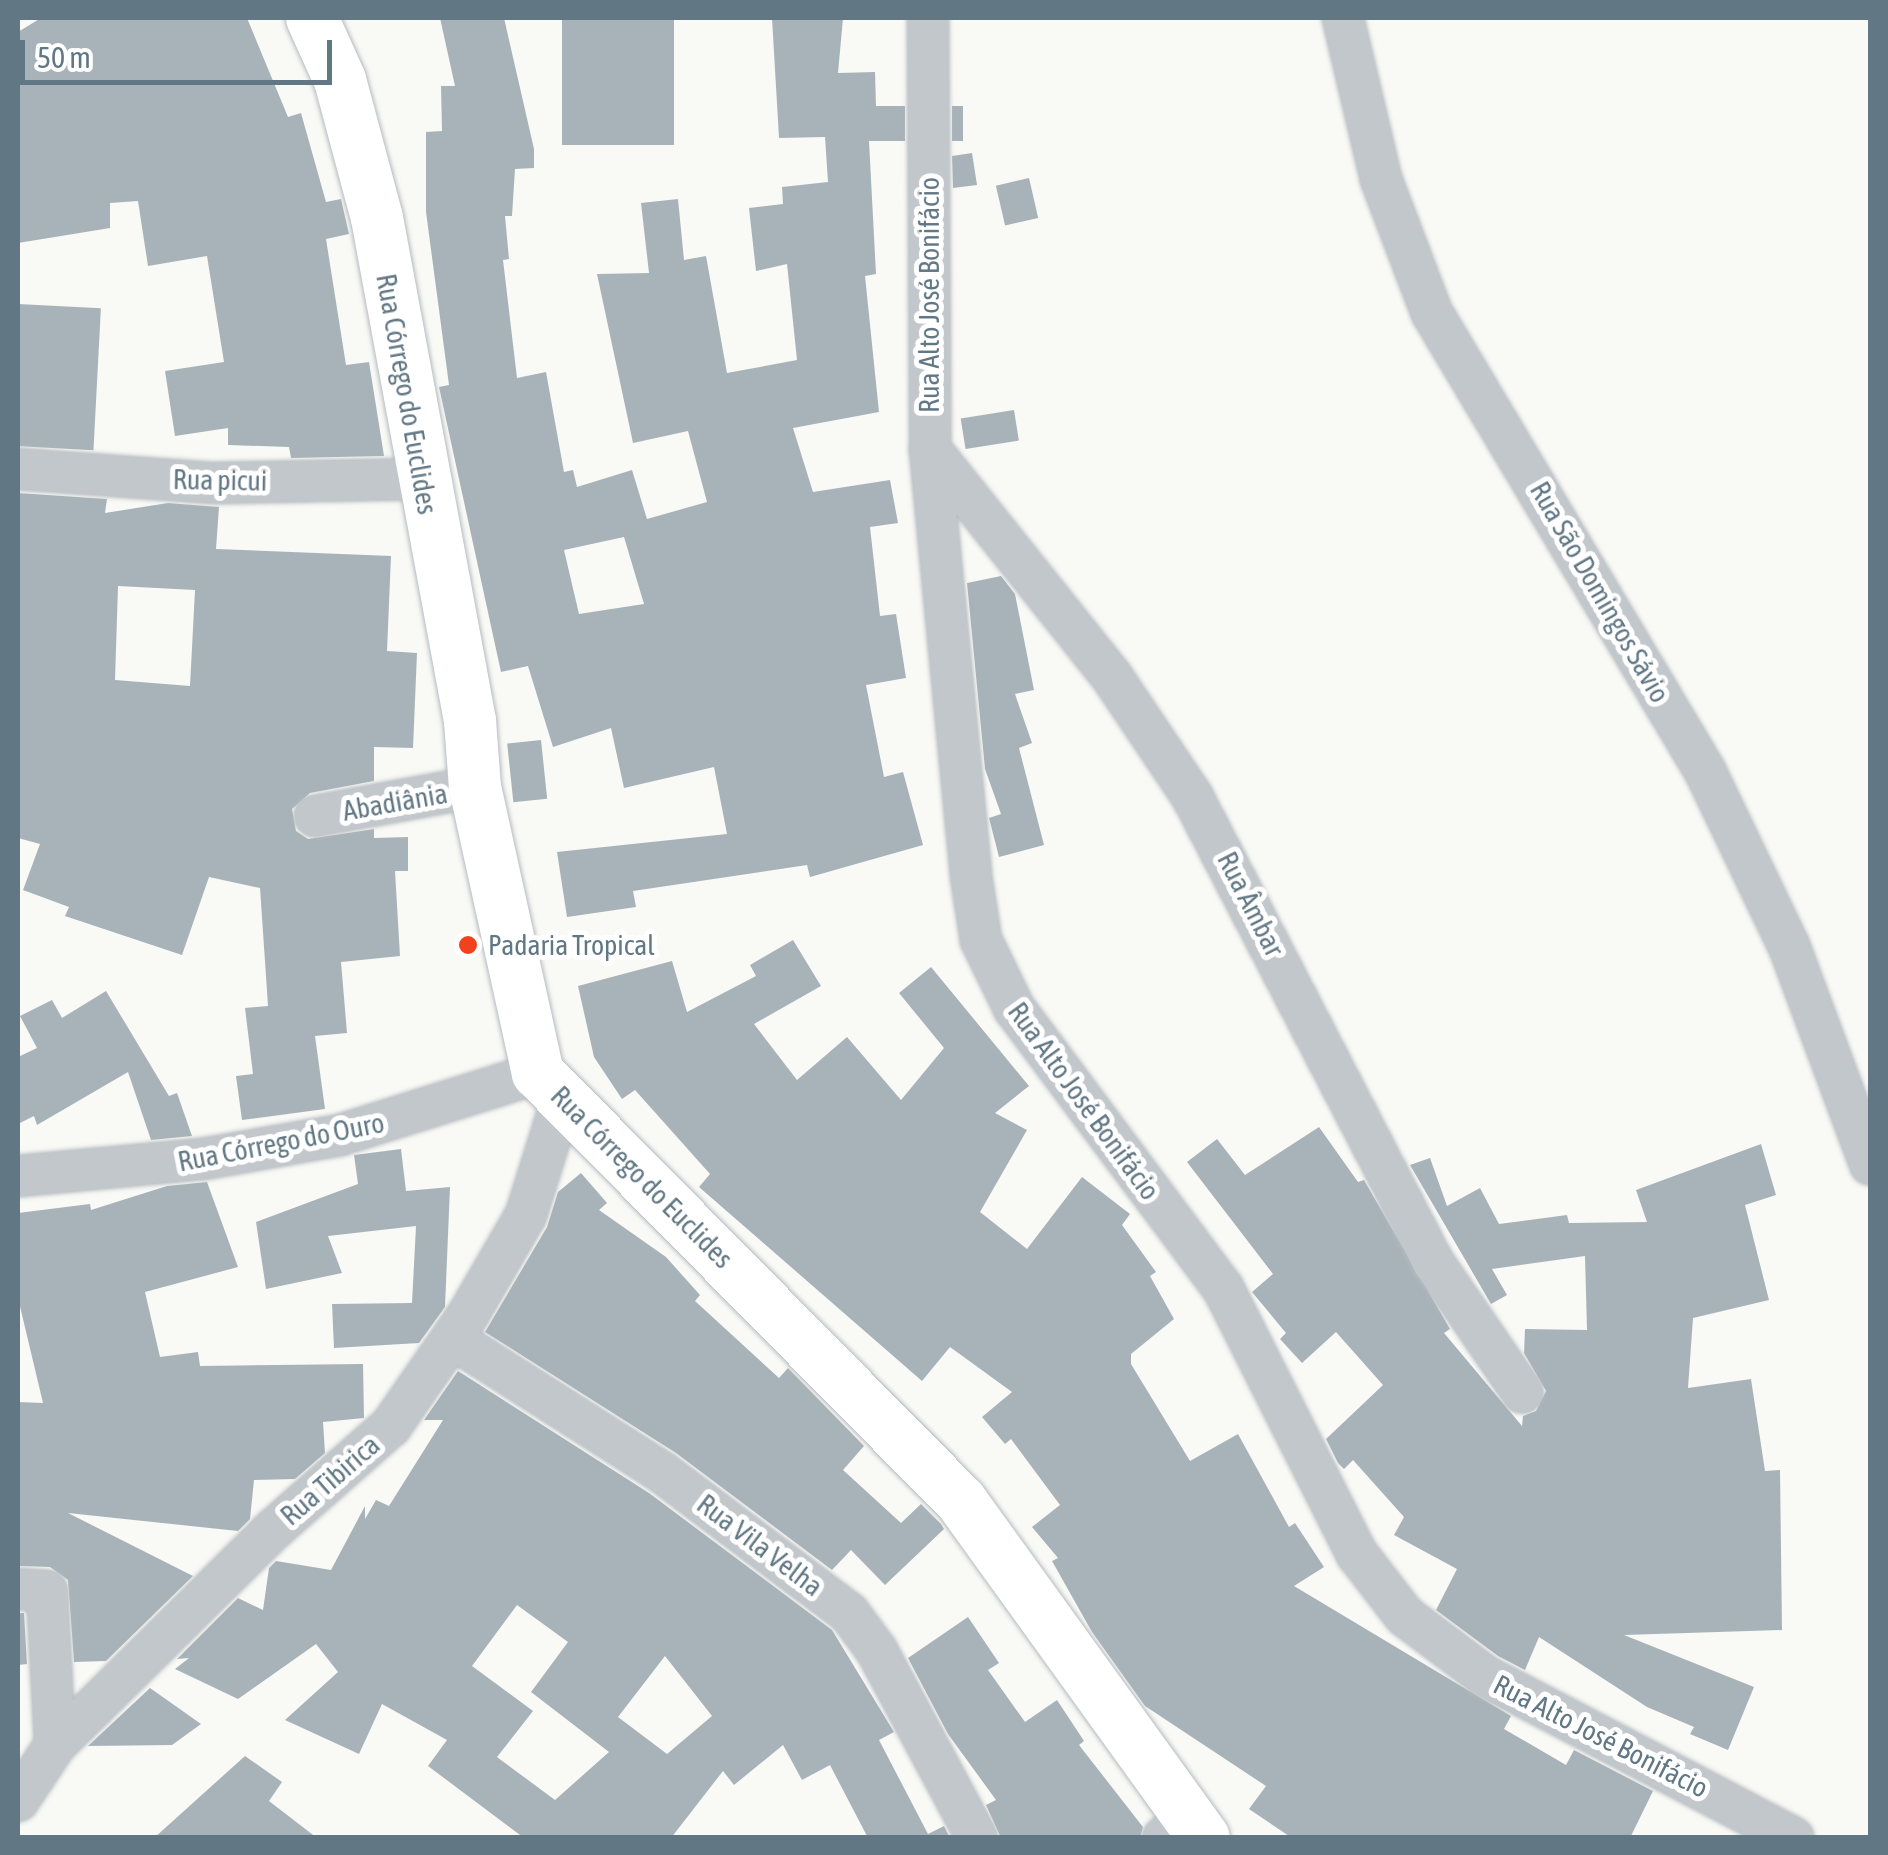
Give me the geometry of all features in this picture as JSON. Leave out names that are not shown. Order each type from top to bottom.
[{"type":"main road","name":"Rua Córrego do Euclides","points":[[312,18],[340,80],[372,199],[470,721],[475,787],[550,1088],[803,1334],[961,1501],[1185,1831]]},
{"type":"street","name":"Rua Alto José Bonifácio","points":[[928,18],[930,449],[971,876],[982,940],[1014,1008],[1223,1288],[1357,1554],[1405,1616],[1485,1676],[1793,1838]]},
{"type":"street","name":"Rua São Domingos Sávio","points":[[1343,18],[1380,179],[1432,313],[1705,771],[1789,946],[1870,1164]]},
{"type":"street","name":"Rua Âmbar","points":[[930,449],[1112,677],[1192,796],[1434,1262],[1522,1392]]},
{"type":"street","name":"Rua picui","points":[[18,469],[216,483],[422,479]]},
{"type":"street","name":"Abadiânia","points":[[315,816],[475,787]]},
{"type":"street","name":"Rua Córrego do Ouro","points":[[18,1176],[203,1160],[340,1135],[550,1088]]},
{"type":"street","name":"Rua Tibirica","points":[[18,1801],[55,1745],[274,1529],[391,1426],[453,1339],[526,1214],[550,1088]]},
{"type":"street","name":"Rua Vila Velha","points":[[453,1339],[663,1473],[849,1613],[877,1651],[976,1838]]},
{"type":"street","points":[[32,1590],[55,1745]]},
{"type":"building","points":[[41,18],[247,18],[288,117],[301,113],[326,202],[341,199],[349,234],[326,239],[346,365],[369,362],[384,456],[291,458],[289,447],[228,445],[228,428],[175,436],[165,371],[224,362],[207,256],[148,266],[138,201],[110,203],[110,228],[18,243],[18,32]]},
{"type":"building","points":[[440,18],[504,18],[534,149],[534,168],[515,169],[512,216],[505,216],[509,259],[503,260],[517,378],[546,372],[564,472],[573,470],[577,487],[632,470],[647,519],[707,502],[688,431],[633,443],[597,274],[649,273],[641,203],[678,199],[684,260],[706,256],[727,373],[797,360],[787,264],[756,271],[749,208],[783,204],[782,187],[828,182],[825,137],[779,138],[772,18],[843,18],[838,73],[875,72],[876,106],[905,106],[905,141],[869,141],[876,274],[865,276],[879,412],[793,428],[813,492],[890,480],[898,523],[870,527],[880,616],[896,614],[906,678],[866,685],[884,777],[903,772],[923,845],[810,877],[807,865],[633,891],[636,907],[567,917],[557,852],[727,834],[714,767],[624,788],[611,728],[553,747],[528,666],[501,672],[439,387],[449,385],[426,212],[426,132],[442,131],[441,86],[455,86]],"holes":[[[624,537],[644,604],[579,614],[564,550]]]},
{"type":"building","points":[[562,18],[674,18],[674,145],[562,145]]},
{"type":"building","points":[[952,106],[963,106],[963,141],[952,141]]},
{"type":"building","points":[[972,153],[977,185],[953,188],[952,156]]},
{"type":"building","points":[[1029,178],[1038,218],[1005,226],[996,186]]},
{"type":"building","points":[[18,304],[101,308],[93,450],[18,446]]},
{"type":"building","points":[[1014,410],[1019,441],[966,449],[961,418]]},
{"type":"building","points":[[18,493],[107,499],[105,513],[168,503],[219,507],[216,549],[391,556],[387,651],[417,653],[413,748],[374,747],[374,781],[310,793],[292,809],[296,831],[308,839],[374,829],[374,838],[408,837],[408,871],[395,871],[400,956],[341,962],[347,1033],[315,1036],[325,1109],[242,1120],[236,1076],[253,1074],[245,1008],[268,1006],[260,888],[209,877],[182,955],[65,916],[69,907],[23,890],[40,844],[18,838]],"holes":[[[118,586],[195,590],[190,686],[115,680]]]},
{"type":"building","points":[[1001,576],[1015,594],[1034,690],[1015,694],[1032,743],[1019,748],[1044,845],[999,857],[989,818],[1001,814],[985,769],[967,583]]},
{"type":"building","points":[[541,740],[547,799],[513,802],[507,744]]},
{"type":"building","points":[[793,940],[821,986],[754,1024],[797,1080],[847,1037],[901,1100],[944,1048],[899,993],[931,967],[1029,1086],[995,1113],[1027,1130],[980,1212],[1027,1249],[1082,1177],[1130,1214],[1122,1225],[1156,1272],[1150,1276],[1174,1319],[1131,1354],[1131,1364],[1190,1461],[1238,1434],[1289,1527],[1295,1523],[1324,1567],[1294,1586],[1511,1716],[1504,1729],[1566,1765],[1574,1750],[1653,1791],[1630,1838],[1292,1838],[1249,1809],[1266,1786],[1145,1706],[1092,1632],[1052,1561],[1058,1558],[1032,1527],[1060,1505],[1011,1439],[1005,1444],[982,1417],[1012,1392],[950,1347],[922,1381],[699,1187],[710,1174],[635,1090],[622,1099],[594,1057],[578,986],[672,961],[687,1012],[756,976],[750,965]]},
{"type":"building","points":[[106,991],[169,1096],[177,1093],[192,1136],[151,1140],[128,1072],[37,1125],[34,1116],[18,1124],[18,1057],[37,1048],[20,1016],[52,1000],[62,1018]]},
{"type":"building","points":[[1319,1127],[1358,1182],[1364,1180],[1450,1329],[1444,1333],[1522,1426],[1523,1416],[1536,1411],[1546,1391],[1524,1353],[1525,1329],[1587,1330],[1585,1256],[1492,1269],[1507,1295],[1491,1304],[1410,1165],[1430,1158],[1447,1206],[1480,1188],[1499,1224],[1567,1215],[1569,1223],[1647,1222],[1636,1190],[1761,1144],[1776,1195],[1745,1205],[1769,1300],[1693,1318],[1688,1388],[1751,1379],[1765,1471],[1780,1470],[1782,1630],[1624,1635],[1754,1687],[1728,1750],[1690,1734],[1694,1727],[1647,1707],[1539,1637],[1525,1670],[1498,1656],[1436,1610],[1457,1569],[1394,1535],[1404,1517],[1353,1460],[1344,1469],[1338,1463],[1326,1439],[1383,1385],[1336,1332],[1302,1363],[1280,1339],[1286,1333],[1252,1292],[1273,1274],[1187,1162],[1217,1139],[1245,1175]]},
{"type":"building","points":[[401,1149],[406,1191],[450,1187],[445,1307],[419,1343],[334,1348],[332,1304],[412,1303],[416,1226],[328,1236],[342,1273],[266,1289],[256,1222],[358,1184],[354,1155]]},
{"type":"building","points":[[581,1173],[607,1203],[599,1210],[666,1257],[700,1295],[695,1301],[779,1378],[788,1368],[864,1446],[843,1470],[901,1523],[921,1504],[941,1524],[944,1529],[885,1585],[851,1550],[832,1570],[676,1453],[485,1332],[547,1227],[558,1192]]},
{"type":"building","points":[[207,1182],[238,1267],[145,1292],[160,1357],[198,1352],[200,1366],[363,1364],[364,1418],[323,1422],[325,1453],[295,1479],[254,1480],[250,1519],[238,1531],[68,1513],[193,1576],[106,1661],[74,1662],[68,1580],[50,1567],[18,1566],[18,1402],[43,1403],[18,1298],[18,1213],[90,1204],[91,1210],[167,1186]]},
{"type":"building","points":[[458,1371],[649,1493],[832,1630],[894,1732],[879,1740],[928,1834],[944,1826],[950,1838],[868,1838],[830,1765],[802,1780],[783,1745],[734,1785],[723,1771],[671,1838],[524,1838],[428,1766],[447,1740],[382,1704],[359,1754],[285,1720],[338,1672],[316,1644],[238,1699],[175,1669],[189,1658],[177,1659],[238,1598],[263,1610],[269,1568],[276,1561],[331,1570],[365,1506],[365,1519],[376,1500],[389,1506],[443,1420],[424,1420]],"holes":[[[517,1605],[568,1642],[531,1692],[609,1752],[555,1800],[497,1757],[533,1711],[472,1666]],[[665,1656],[712,1716],[667,1754],[618,1717]]]},
{"type":"building","points":[[18,1613],[24,1613],[27,1664],[18,1665]]},
{"type":"building","points":[[968,1617],[999,1663],[988,1670],[1025,1722],[1057,1700],[1084,1741],[1079,1745],[1143,1827],[1140,1838],[1001,1838],[986,1805],[996,1800],[948,1734],[908,1658]]},
{"type":"building","points":[[150,1688],[201,1724],[172,1745],[88,1746]]},
{"type":"building","points":[[245,1756],[282,1782],[269,1801],[317,1838],[154,1838]]},
{"type":"place","name":"Padaria Tropical","points":[[468,945]]}]
